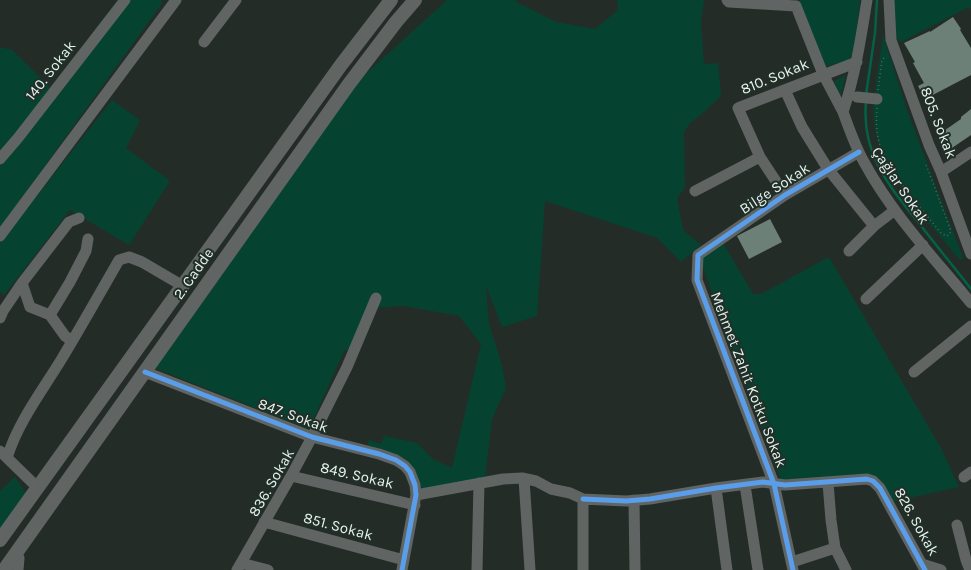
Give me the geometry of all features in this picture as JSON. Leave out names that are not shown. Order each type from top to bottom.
[{"type":"main road","name":"2. Cadde","points":[[0,540],[341,65],[391,0]]},
{"type":"main road","name":"2. Cadde","points":[[4,570],[349,84],[396,22],[415,0]]},
{"type":"street","name":"140. Sokak","points":[[0,159],[23,132],[124,0]]},
{"type":"street","points":[[0,236],[176,0]]},
{"type":"street","points":[[204,42],[236,0]]},
{"type":"street","points":[[842,112],[848,96],[856,62],[867,0]]},
{"type":"street","name":"805. Sokak","points":[[889,0],[891,40],[971,254]]},
{"type":"street","name":"Çağlar Sokak","points":[[728,1],[796,6],[823,74],[870,173],[895,210],[971,303]]},
{"type":"street","name":"810. Sokak","points":[[760,157],[738,108],[856,62]]},
{"type":"street","points":[[785,90],[802,127],[828,170],[874,226]]},
{"type":"street","points":[[857,97],[877,99]]},
{"type":"street","name":"Bilge Sokak","points":[[705,249],[785,195],[859,152]]},
{"type":"street","points":[[941,172],[971,152]]},
{"type":"street","points":[[695,191],[760,157],[785,195]]},
{"type":"street","points":[[849,251],[874,226],[895,210]]},
{"type":"street","points":[[0,318],[22,283],[69,222],[79,218]]},
{"type":"street","points":[[50,315],[70,282],[86,251],[88,239]]},
{"type":"street","points":[[866,299],[923,245]]},
{"type":"street","name":"Mehmet Zahit Kotku Sokak","points":[[705,249],[698,255],[697,280],[774,484],[792,566]]},
{"type":"street","points":[[38,488],[4,455],[119,260],[129,257],[142,262],[183,286]]},
{"type":"street","points":[[22,283],[30,307],[50,315],[65,336],[72,341]]},
{"type":"street","name":"836. Sokak","points":[[239,566],[312,437],[347,367],[376,298]]},
{"type":"street","points":[[914,372],[971,326]]},
{"type":"street","name":"847. Sokak","points":[[145,372],[312,437],[379,454],[396,460],[405,466],[410,472],[415,485],[416,500]]},
{"type":"street","name":"849. Sokak","points":[[291,476],[416,500]]},
{"type":"street","points":[[403,565],[416,500],[479,483],[503,479],[524,479],[536,482],[551,489],[570,493],[583,498],[613,500],[650,499],[763,482],[786,485],[828,483],[831,520],[836,548],[846,570]]},
{"type":"street","points":[[524,479],[530,570]]},
{"type":"street","name":"826. Sokak","points":[[828,483],[867,479],[873,481],[880,488],[924,567]]},
{"type":"street","points":[[478,570],[479,483]]},
{"type":"street","points":[[745,485],[758,570]]},
{"type":"street","points":[[716,488],[727,570]]},
{"type":"street","points":[[583,498],[583,570]]},
{"type":"street","points":[[634,500],[635,570]]},
{"type":"street","name":"851. Sokak","points":[[264,522],[403,565]]},
{"type":"street","points":[[957,525],[968,548],[966,560],[970,570]]},
{"type":"street","points":[[792,566],[836,548]]},
{"type":"street","points":[[15,554],[19,558],[18,570]]},
{"type":"street","points":[[239,566],[268,570]]},
{"type":"street","points":[[924,567],[940,570]]},
{"type":"path","points":[[888,62],[887,58],[882,60],[877,99],[876,123],[880,144],[890,167],[940,232],[946,236],[949,235],[951,231],[923,157]]},
{"type":"green space","points":[[130,0],[159,0],[163,2],[0,228],[0,166],[16,148]]},
{"type":"green space","points":[[447,0],[515,0],[518,3],[556,22],[595,29],[618,10],[617,0],[704,0],[701,22],[704,64],[718,63],[721,96],[690,123],[684,132],[685,187],[677,198],[683,230],[701,245],[681,262],[657,238],[545,201],[537,316],[502,327],[486,286],[489,324],[502,365],[506,388],[492,419],[485,478],[423,490],[395,456],[367,445],[369,440],[381,444],[384,436],[417,443],[433,459],[452,468],[481,344],[459,316],[403,306],[370,308],[349,349],[344,351],[309,429],[152,367],[359,80]]},
{"type":"green space","points":[[799,0],[860,0],[854,53],[848,60],[824,67],[800,8]]},
{"type":"green space","points":[[892,0],[971,0],[971,9],[969,7],[901,42],[894,34],[892,29]]},
{"type":"green space","points":[[883,35],[907,110],[963,258],[960,260],[921,213],[895,178],[885,160],[878,141],[874,123],[874,102]]},
{"type":"green space","points":[[0,47],[12,50],[52,89],[0,154]]},
{"type":"green space","points":[[846,75],[841,94],[839,95],[834,81]]},
{"type":"green space","points":[[112,100],[140,120],[126,148],[170,181],[129,245],[70,210],[4,295],[0,292],[0,243]]},
{"type":"green space","points":[[723,243],[753,294],[761,294],[829,257],[941,448],[959,487],[891,502],[872,477],[781,480],[700,260]]},
{"type":"green space","points":[[15,477],[28,496],[0,530],[0,491]]},
{"type":"building","points":[[953,17],[971,48],[971,75],[925,99],[918,86],[924,83],[913,63],[915,62],[904,43],[930,32]]},
{"type":"building","points":[[971,109],[971,135],[949,150],[938,135],[961,119],[961,117]]},
{"type":"building","points":[[770,219],[782,242],[749,259],[737,236]]},
{"type":"waterway","points":[[866,95],[875,33],[877,0]]},
{"type":"waterway","points":[[866,102],[868,138],[880,169],[899,198],[971,289]]},
{"type":"cycle path","points":[[793,570],[774,484],[697,280],[698,255],[785,195],[859,152]]},
{"type":"cycle path","points":[[145,372],[312,437],[379,454],[396,460],[405,466],[410,472],[415,485],[416,495],[402,570]]},
{"type":"cycle path","points":[[583,499],[626,501],[650,499],[763,482],[785,485],[867,479],[873,481],[880,488],[925,570]]}]
